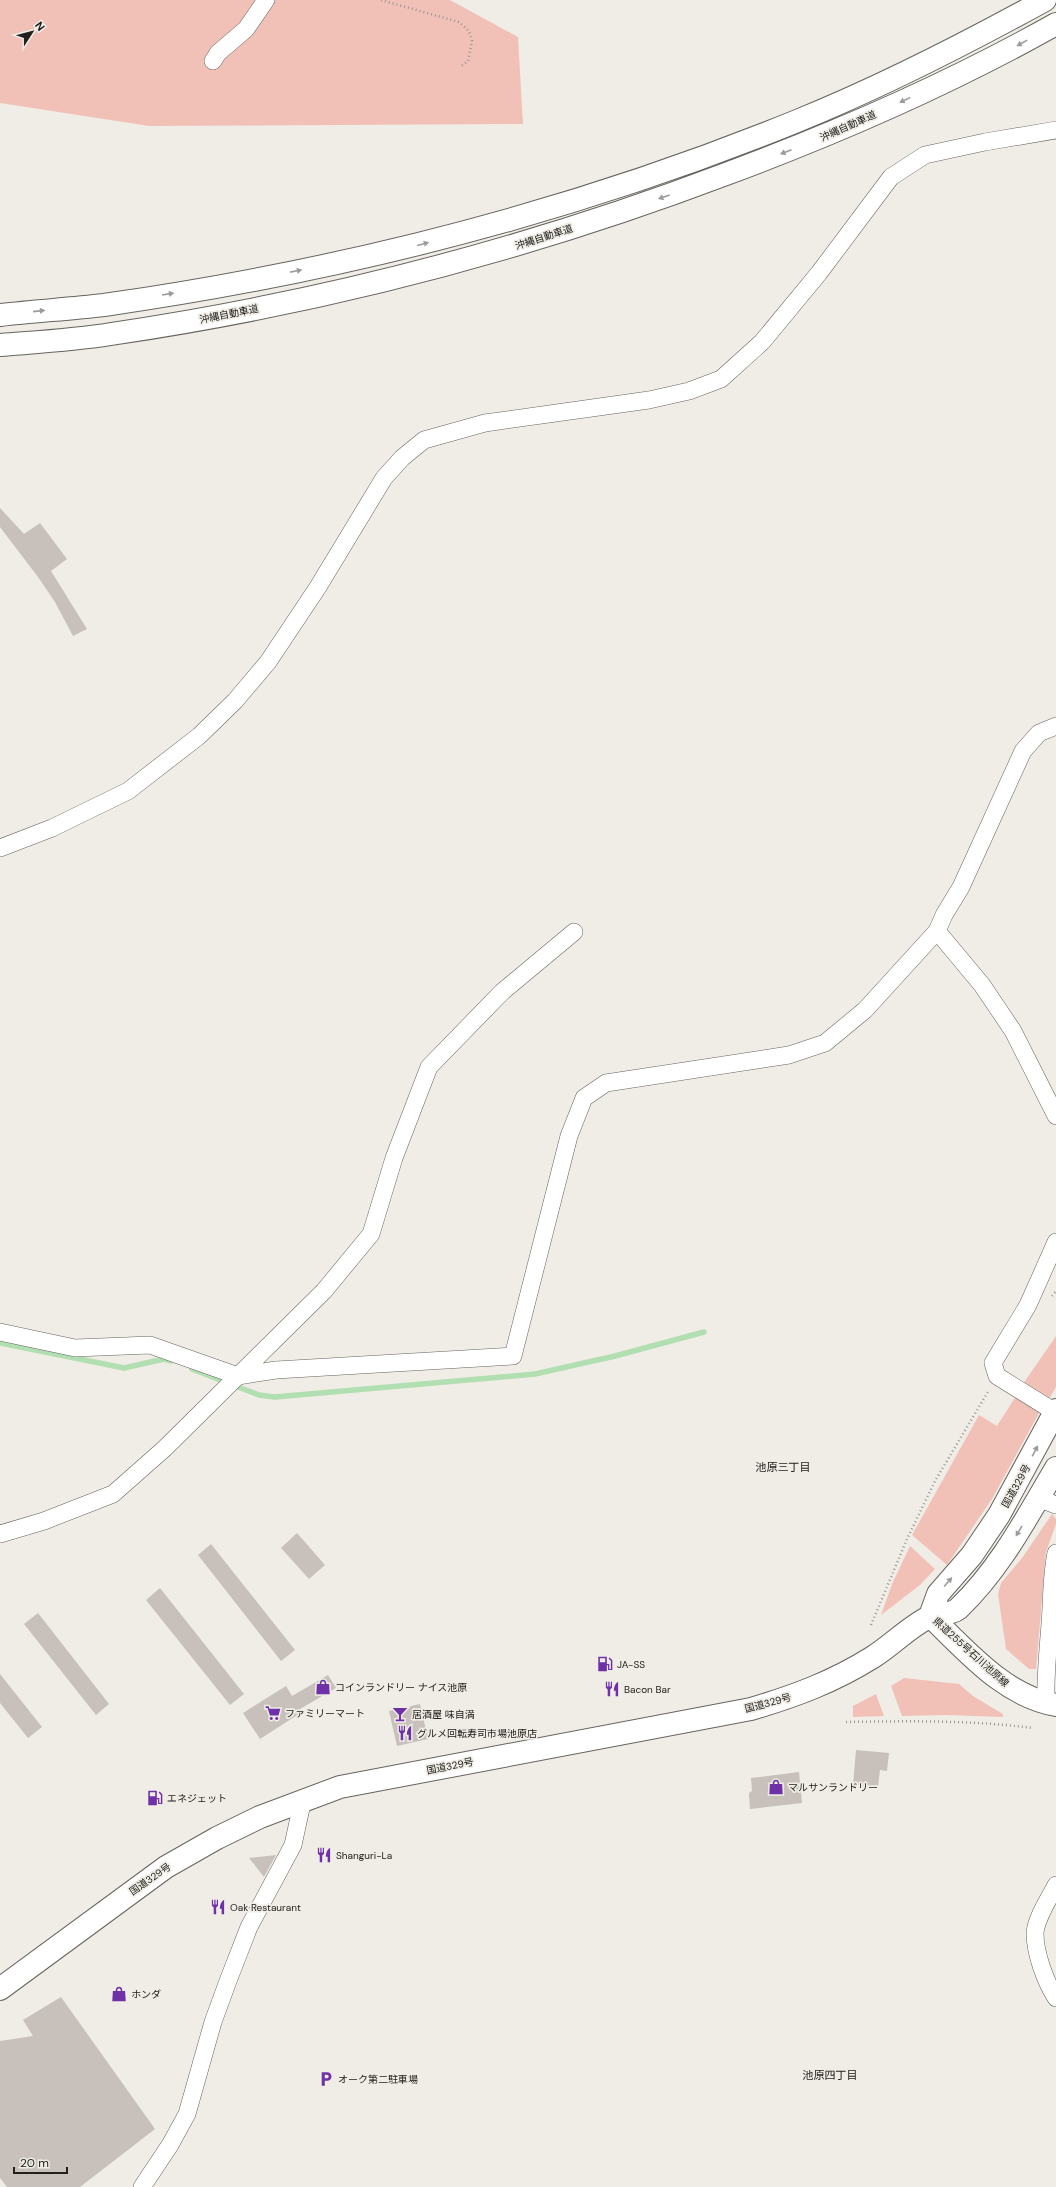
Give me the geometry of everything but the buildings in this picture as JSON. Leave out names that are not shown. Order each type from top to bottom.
[{"type":"main road","points":[[0,315],[102,305],[237,283],[383,254],[513,220],[657,174],[798,121],[992,30],[1045,0]]},
{"type":"main road","name":"沖縄自動車道","points":[[0,345],[109,335],[240,312],[388,280],[520,245],[669,196],[806,144],[880,112],[1012,48],[1056,24]]},
{"type":"main road","name":"国道329号","points":[[930,1616],[938,1594],[972,1555],[999,1515],[1055,1411]]},
{"type":"main road","name":"国道329号","points":[[2,1983],[166,1867],[217,1838],[303,1799],[340,1787],[765,1705],[800,1694],[850,1671],[886,1648],[930,1616],[956,1611],[973,1594],[1047,1501],[1056,1468]]},
{"type":"main road","name":"県道255号石川池原線","points":[[930,1616],[997,1678],[1025,1696],[1051,1704]]},
{"type":"street","points":[[213,61],[218,53],[246,29],[266,0]]},
{"type":"street","points":[[0,848],[52,828],[128,791],[204,731],[235,701],[268,662],[318,586],[384,478],[402,458],[424,440],[485,423],[649,400],[689,391],[721,379],[762,342],[819,273],[891,177],[925,155],[985,142],[1056,130]]},
{"type":"street","points":[[0,1332],[75,1348],[150,1345],[237,1376],[276,1370],[513,1356],[569,1136],[584,1098],[606,1083],[789,1055],[825,1043],[865,1010],[937,931],[944,914],[964,880],[1023,752],[1039,733],[1056,726]]},
{"type":"street","points":[[937,931],[982,985],[1013,1031],[1056,1116]]},
{"type":"street","points":[[0,1534],[44,1521],[113,1494],[164,1449],[324,1291],[371,1234],[394,1158],[429,1067],[502,992],[574,932]]},
{"type":"street","points":[[1055,1411],[997,1376],[993,1363],[1028,1305],[1056,1242]]},
{"type":"street","points":[[1051,1704],[1045,1674],[1053,1623],[1053,1568],[1056,1553]]},
{"type":"street","points":[[142,2187],[170,2146],[187,2114],[213,2022],[249,1928],[293,1845],[303,1799]]},
{"type":"street","points":[[1056,1885],[1035,1932],[1039,1958],[1056,1998]]},
{"type":"path","points":[[381,0],[459,22],[469,31],[472,41],[468,61],[460,67]]},
{"type":"path","points":[[1052,1297],[1056,1291]]},
{"type":"path","points":[[871,1625],[907,1539],[935,1481],[997,1376]]},
{"type":"path","points":[[846,1722],[902,1721],[1009,1725],[1033,1728]]},
{"type":"shaded area","points":[[0,0],[450,0],[518,37],[523,124],[149,126],[0,103]]},
{"type":"shaded area","points":[[1056,1336],[1056,1387],[1048,1401],[1023,1384]]},
{"type":"shaded area","points":[[1016,1396],[1040,1411],[992,1499],[947,1565],[912,1535],[979,1415],[997,1426]]},
{"type":"shaded area","points":[[1052,1514],[1056,1519],[1056,1524],[1046,1552],[1036,1669],[1029,1669],[1006,1649],[998,1594],[1001,1583],[1022,1558]]},
{"type":"shaded area","points":[[910,1546],[935,1569],[920,1585],[881,1615],[892,1584]]},
{"type":"shaded area","points":[[904,1678],[959,1684],[973,1696],[1003,1714],[1003,1717],[945,1715],[902,1716],[891,1686]]},
{"type":"shaded area","points":[[876,1694],[884,1716],[853,1717],[853,1706]]},
{"type":"waterway","points":[[192,1369],[259,1395],[275,1397],[535,1374],[615,1356],[704,1332]]},
{"type":"waterway","points":[[0,1343],[124,1368],[164,1359],[171,1361]]},
{"type":"place","name":"JA-SS","points":[[605,1664]]},
{"type":"place","name":"コインランドリー ナイス池原","points":[[323,1687]]},
{"type":"place","name":"Bacon Bar","points":[[612,1689]]},
{"type":"place","name":"ファミリーマート","points":[[273,1713]]},
{"type":"place","name":"居酒屋 味自満","points":[[400,1714]]},
{"type":"place","name":"グルメ回転寿司市場池原店","points":[[405,1733]]},
{"type":"place","name":"マルサンランドリー","points":[[776,1787]]},
{"type":"place","name":"エネジェット","points":[[155,1798]]},
{"type":"place","name":"Shanguri-La","points":[[324,1855]]},
{"type":"place","name":"Oak Restaurant","points":[[218,1907]]},
{"type":"place","name":"ホンダ","points":[[119,1994]]},
{"type":"place","name":"オーク第二駐車場","points":[[326,2079]]},
{"type":"district","name":"池原三丁目","points":[[783,1467]]},
{"type":"district","name":"池原四丁目","points":[[830,2075]]}]
